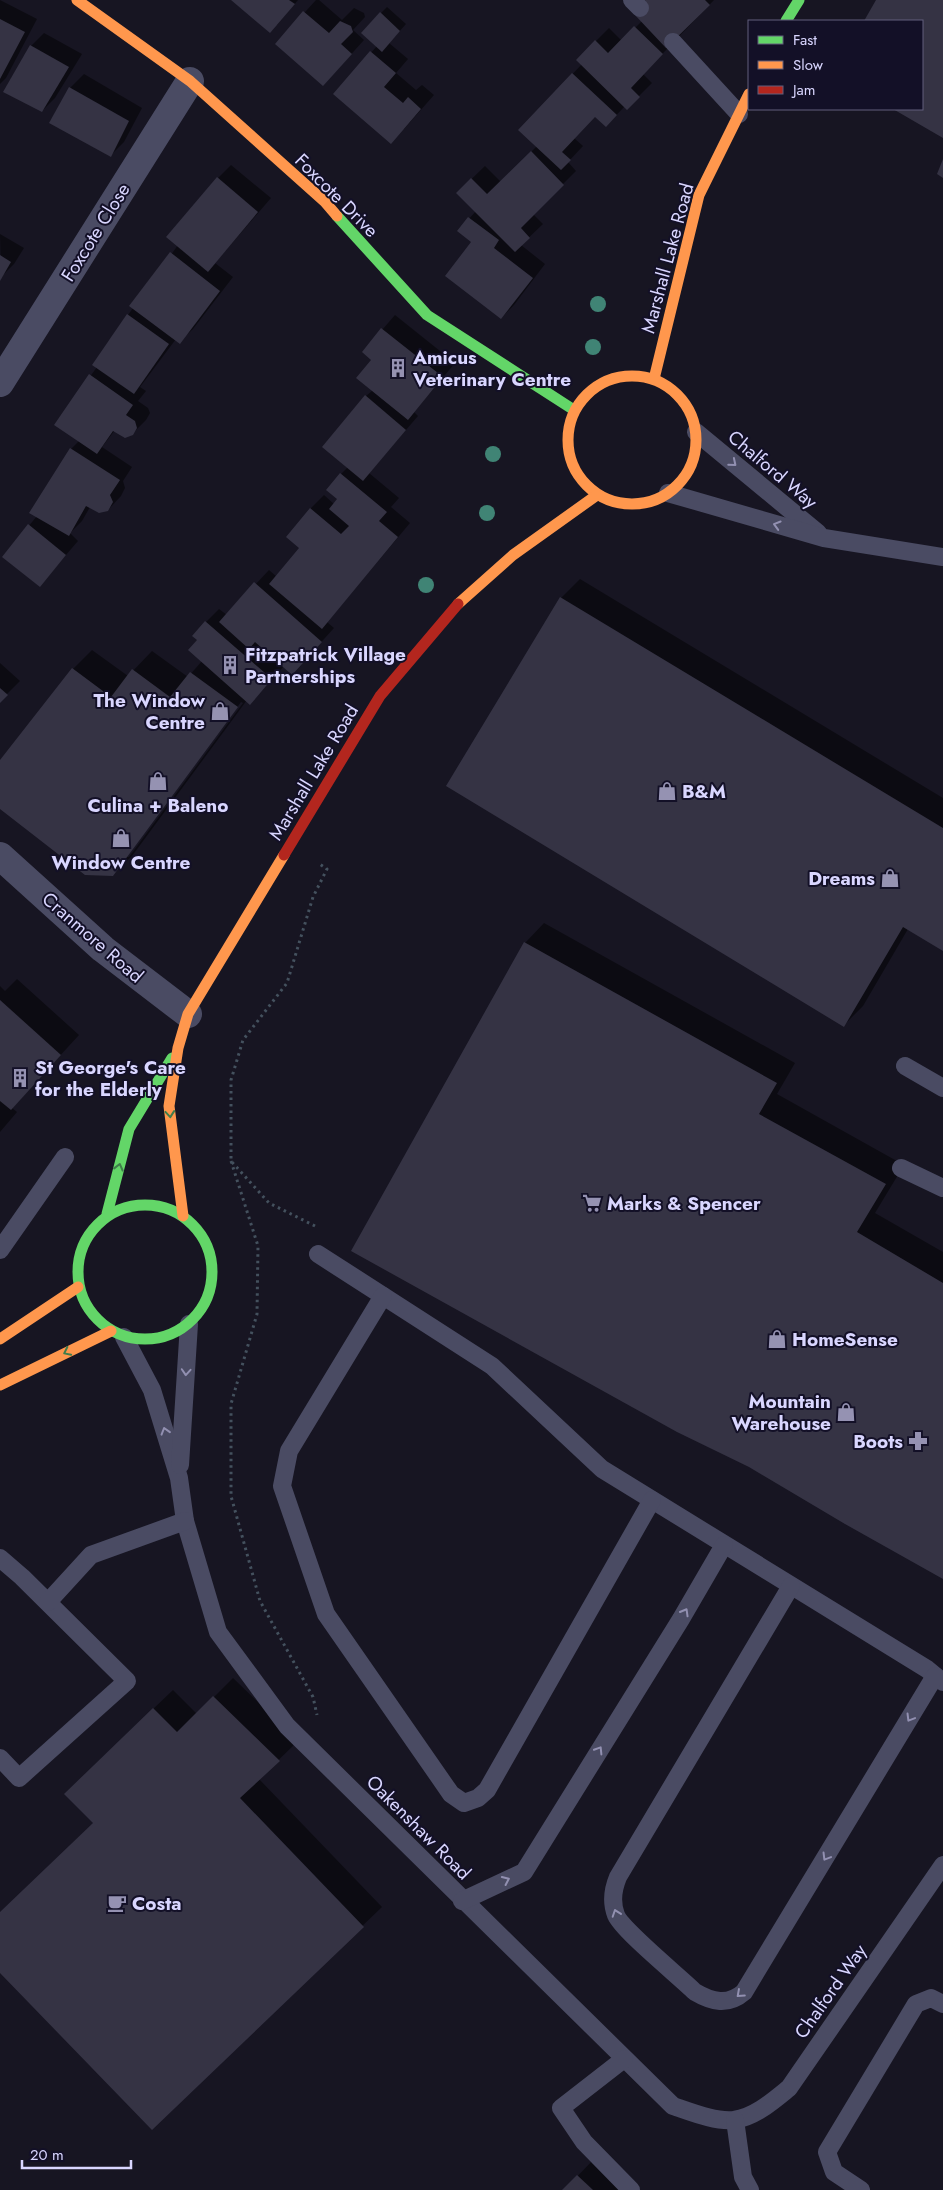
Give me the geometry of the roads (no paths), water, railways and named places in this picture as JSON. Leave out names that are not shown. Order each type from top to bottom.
[{"type":"main road","name":"Foxcote Drive","points":[[77,0],[190,81],[325,202],[427,315],[574,410]]},
{"type":"main road","points":[[787,20],[799,0]]},
{"type":"main road","name":"Marshall Lake Road","points":[[654,379],[699,195],[748,96]]},
{"type":"main road","points":[[635,376],[654,379],[664,384],[682,400],[691,414],[696,432],[696,450],[691,466],[681,481],[668,493],[645,503],[620,504],[597,495],[580,478],[569,457],[568,433],[574,410],[585,395],[600,384],[617,377],[635,376]]},
{"type":"main road","name":"Marshall Lake Road","points":[[183,1216],[169,1106],[178,1048],[188,1014],[380,696],[449,612],[513,555],[597,495]]},
{"type":"main road","name":"Marshall Lake Road","points":[[108,1214],[129,1129],[178,1048]]},
{"type":"main road","points":[[145,1204],[183,1216],[201,1233],[211,1256],[212,1282],[204,1305],[189,1324],[151,1340],[117,1334],[90,1312],[78,1287],[77,1260],[88,1234],[108,1214],[145,1204]]},
{"type":"main road","points":[[0,1339],[78,1287]]},
{"type":"main road","points":[[0,1385],[117,1334]]},
{"type":"street","name":"Foxcote Close","points":[[0,384],[190,81]]},
{"type":"street","name":"Cranmore Road","points":[[0,856],[103,949],[188,1014]]},
{"type":"lane","points":[[673,42],[739,114]]},
{"type":"lane","name":"Chalford Way","points":[[696,432],[824,538]]},
{"type":"lane","name":"Chalford Way","points":[[668,493],[824,538],[943,557]]},
{"type":"lane","points":[[904,1066],[943,1088]]},
{"type":"lane","points":[[0,1250],[65,1157]]},
{"type":"lane","points":[[901,1168],[943,1188]]},
{"type":"lane","points":[[318,1254],[492,1366],[602,1469],[791,1586],[939,1679],[744,1992],[737,1998],[718,2002],[706,1999],[695,1992],[620,1922],[613,1904],[613,1890],[618,1877],[791,1586]]},
{"type":"lane","points":[[383,1296],[289,1451],[282,1486],[326,1614],[451,1794],[464,1803],[478,1798],[487,1790],[652,1500]]},
{"type":"lane","name":"Oakenshaw Road","points":[[179,1478],[189,1324]]},
{"type":"lane","name":"Oakenshaw Road","points":[[117,1334],[152,1390],[179,1478],[185,1521],[218,1632],[287,1726],[462,1901],[673,2106],[710,2117],[735,2120]]},
{"type":"lane","points":[[48,1602],[91,1555],[185,1521]]},
{"type":"lane","points":[[462,1901],[524,1872],[681,1619],[724,1545]]},
{"type":"lane","points":[[0,1558],[48,1602],[127,1681],[19,1778],[0,1758]]},
{"type":"lane","name":"Chalford Way","points":[[735,2120],[765,2108],[789,2088],[943,1865]]},
{"type":"lane","points":[[861,2190],[834,2172],[827,2152],[916,2004],[931,1998],[943,2004]]},
{"type":"lane","points":[[624,2059],[561,2108],[584,2142],[631,2190]]},
{"type":"lane","points":[[735,2120],[743,2177],[750,2190]]},
{"type":"place","name":"Amicus Veterinary Centre","points":[[398,368]]},
{"type":"place","name":"Fitzpatrick Village Partnerships","points":[[230,665]]},
{"type":"place","name":"The Window Centre","points":[[220,711]]},
{"type":"place","name":"Culina + Baleno","points":[[158,781]]},
{"type":"place","name":"B&M","points":[[667,791]]},
{"type":"place","name":"Window Centre","points":[[121,838]]},
{"type":"place","name":"Dreams","points":[[890,878]]},
{"type":"place","name":"St George's Care for the Elderly","points":[[20,1078]]},
{"type":"place","name":"Marks & Spencer","points":[[592,1203]]},
{"type":"place","name":"HomeSense","points":[[777,1339]]},
{"type":"place","name":"Mountain Warehouse","points":[[846,1412]]},
{"type":"place","name":"Boots","points":[[918,1441]]},
{"type":"place","name":"Costa","points":[[117,1903]]}]
